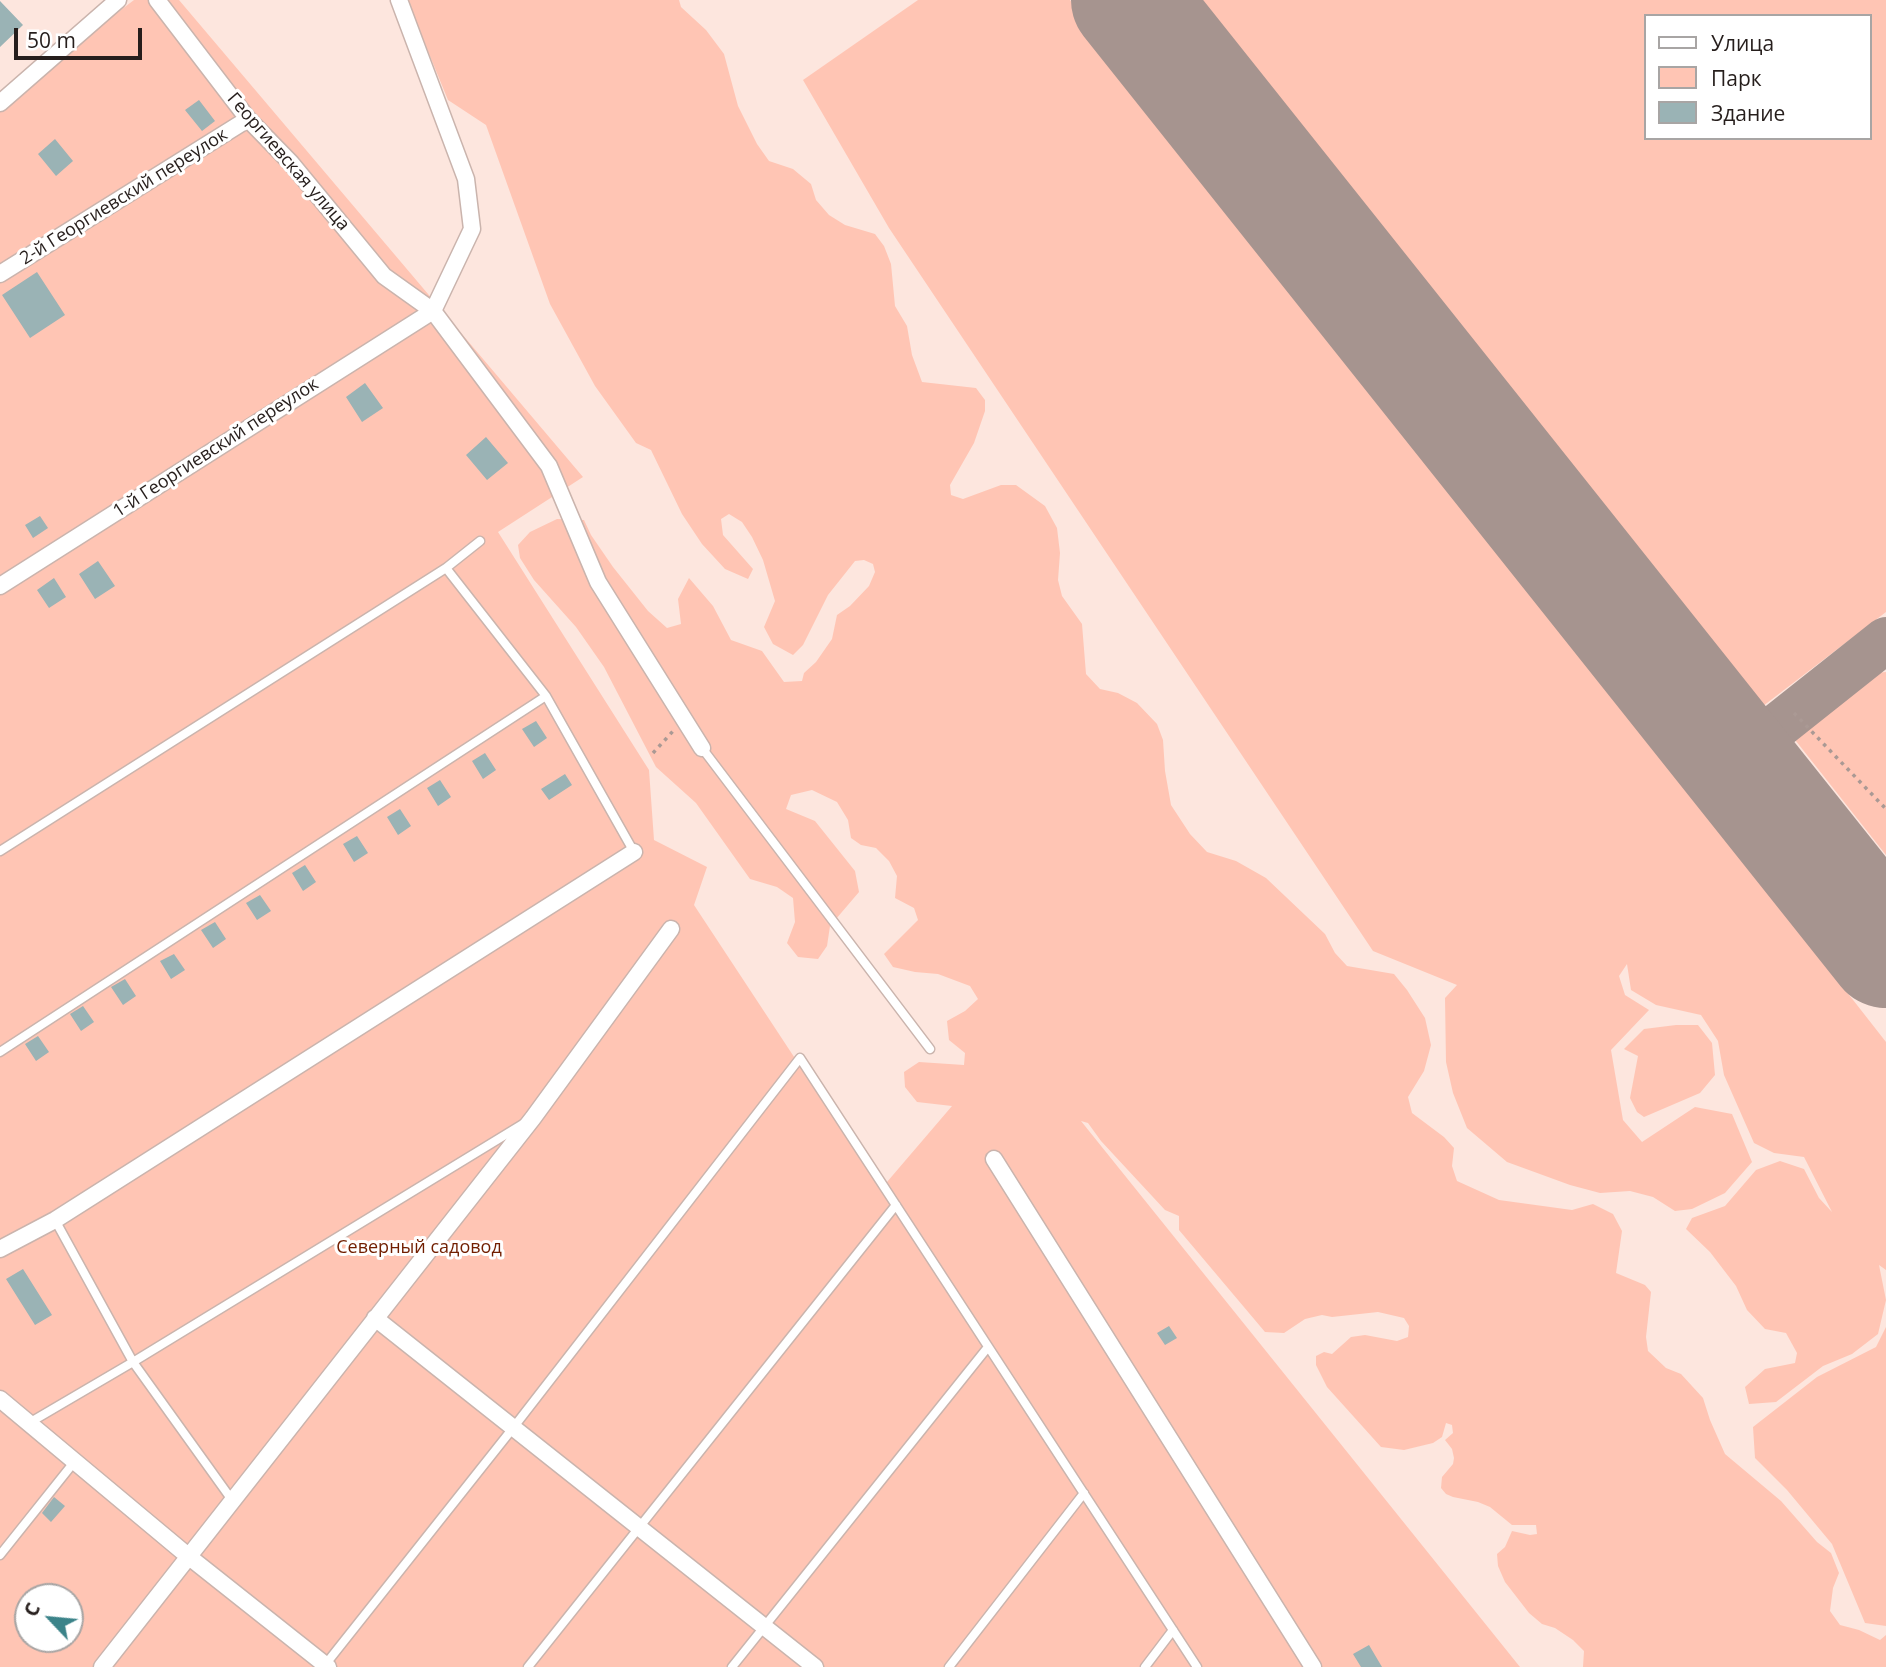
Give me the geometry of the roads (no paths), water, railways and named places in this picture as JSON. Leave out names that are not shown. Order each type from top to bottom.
[{"type":"street","points":[[0,103],[118,0]]},
{"type":"street","name":"Георгиевская улица","points":[[157,0],[248,119],[291,163],[384,276],[433,310],[549,466],[597,582],[702,748]]},
{"type":"street","points":[[398,0],[466,179],[472,229],[433,310]]},
{"type":"street","name":"2-й Георгиевский переулок","points":[[0,274],[248,119]]},
{"type":"street","name":"1-й Георгиевский переулок","points":[[0,586],[433,310]]},
{"type":"street","points":[[0,1249],[55,1220],[634,852]]},
{"type":"street","points":[[102,1667],[533,1118],[671,929]]},
{"type":"street","points":[[994,1159],[1313,1667]]},
{"type":"street","points":[[375,1318],[815,1667]]},
{"type":"street","points":[[0,1399],[188,1556],[326,1666]]},
{"type":"lane","points":[[0,851],[446,568],[480,541]]},
{"type":"lane","points":[[446,568],[546,696],[634,852]]},
{"type":"lane","points":[[0,1052],[546,696]]},
{"type":"lane","points":[[702,748],[930,1049]]},
{"type":"lane","points":[[326,1666],[800,1058],[1197,1667]]},
{"type":"lane","points":[[29,1423],[533,1118]]},
{"type":"lane","points":[[528,1667],[895,1205]]},
{"type":"lane","points":[[55,1220],[133,1362],[232,1500]]},
{"type":"lane","points":[[732,1667],[988,1347]]},
{"type":"lane","points":[[0,1555],[75,1461]]},
{"type":"lane","points":[[949,1667],[1084,1493]]},
{"type":"lane","points":[[1146,1667],[1173,1630]]},
{"type":"park label","name":"Северный садовод","points":[[419,1248]]}]
